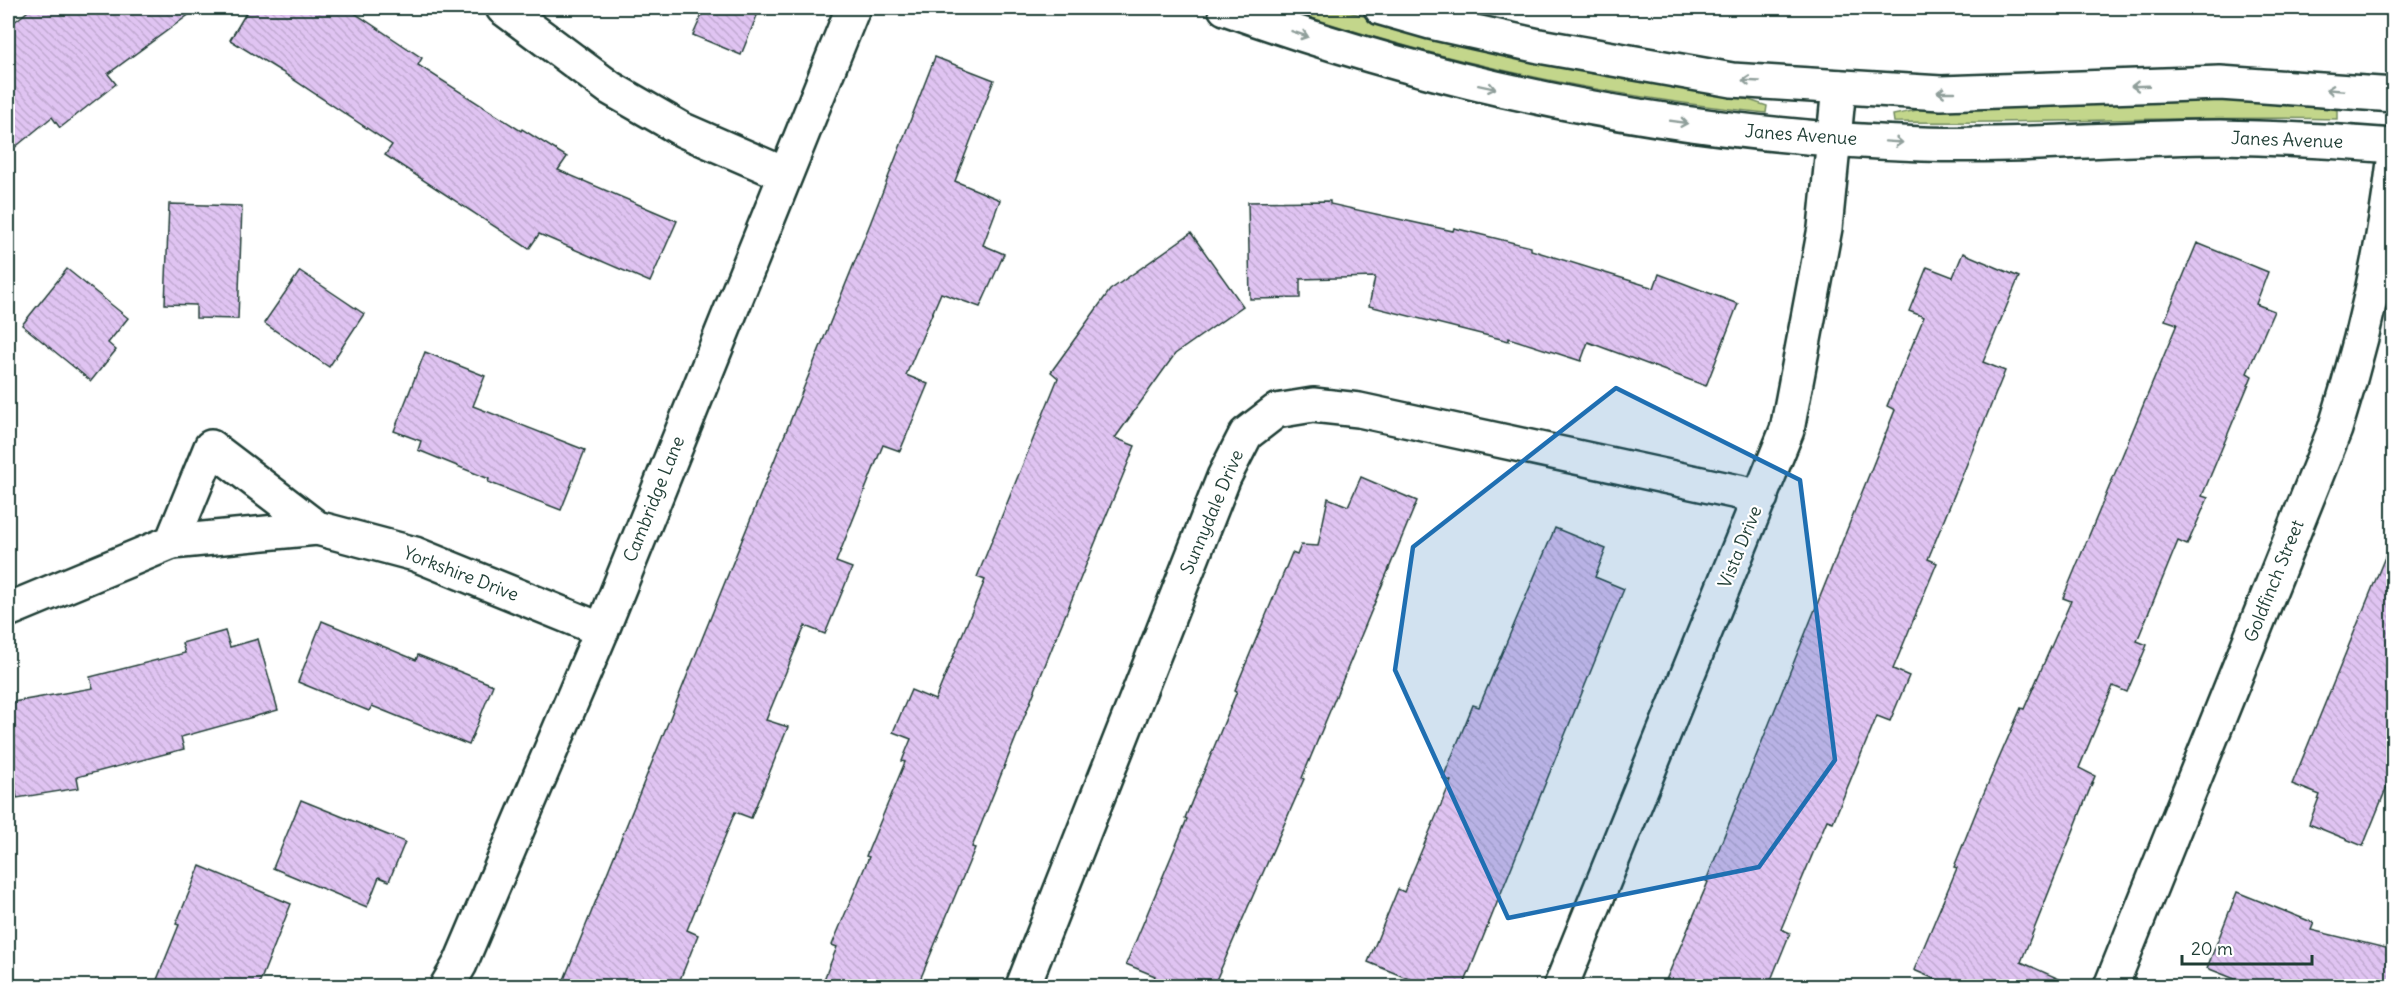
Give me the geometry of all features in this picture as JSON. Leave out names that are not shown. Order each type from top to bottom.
[{"type":"street","points":[[504,8],[610,88],[683,130],[784,174]]},
{"type":"street","name":"Cambridge Lane","points":[[447,987],[464,955],[602,630],[784,174],[853,8]]},
{"type":"street","name":"Janes Avenue","points":[[1225,8],[1304,36],[1476,84],[1656,119],[1769,134],[1977,144],[2220,137],[2336,141],[2394,146]]},
{"type":"street","points":[[1381,8],[1430,22],[1539,46],[1732,80],[1941,93],[2220,83],[2394,95]]},
{"type":"street","name":"Vista Drive","points":[[1561,987],[1787,430],[1800,373],[1826,228],[1839,87]]},
{"type":"street","name":"Goldfinch Street","points":[[2111,987],[2335,429],[2360,351],[2374,286],[2394,162]]},
{"type":"street","name":"Sunnydale Drive","points":[[1023,987],[1224,477],[1245,434],[1276,411],[1313,405],[1359,410],[1761,497]]},
{"type":"street","name":"Yorkshire Drive","points":[[172,542],[211,447],[317,528]]},
{"type":"street","name":"Yorkshire Drive","points":[[8,610],[172,542],[317,528],[415,554],[602,630]]},
{"type":"highlighted area","points":[[1616,388],[1800,480],[1835,760],[1759,867],[1508,918],[1395,670],[1413,547]]},
{"type":"green space","points":[[1282,8],[1336,8],[1419,32],[1728,93],[1767,106],[1766,113],[1643,97],[1521,74],[1400,44]]},
{"type":"green space","points":[[2243,100],[2301,101],[2337,110],[2337,119],[1894,122],[1893,115],[1936,106],[2049,106]]},
{"type":"building","points":[[32,8],[198,8],[108,74],[116,84],[60,128],[52,117],[8,153],[8,27]]},
{"type":"building","points":[[249,8],[347,8],[422,58],[418,65],[521,131],[522,129],[567,157],[558,170],[677,221],[650,282],[539,234],[529,249],[385,155],[392,145],[230,40]]},
{"type":"building","points":[[705,8],[760,8],[741,55],[693,35]]},
{"type":"building","points":[[935,57],[994,80],[955,181],[1000,200],[983,245],[1004,254],[980,307],[941,293],[906,375],[928,384],[900,451],[883,445],[836,562],[852,568],[825,634],[805,626],[766,720],[788,727],[751,818],[735,812],[687,930],[698,935],[677,987],[561,987],[870,224]]},
{"type":"building","points":[[1330,201],[1330,204],[1453,231],[1454,228],[1531,247],[1531,250],[1654,288],[1659,274],[1738,304],[1706,386],[1588,342],[1581,361],[1509,338],[1509,341],[1369,306],[1375,277],[1300,279],[1300,298],[1250,299],[1248,202]]},
{"type":"building","points":[[169,204],[242,206],[238,319],[196,318],[196,305],[165,304]]},
{"type":"building","points":[[1191,233],[1243,306],[1175,354],[1115,438],[1135,446],[972,847],[975,848],[917,987],[821,987],[837,947],[832,945],[905,762],[902,761],[911,739],[893,732],[911,690],[935,700],[985,580],[977,577],[1058,378],[1051,372],[1110,290]]},
{"type":"building","points":[[2197,243],[2268,272],[2256,304],[2274,311],[2247,373],[2252,376],[2202,496],[2208,498],[2187,545],[2178,541],[2137,641],[2147,645],[2127,692],[2113,686],[2079,768],[2095,776],[2021,962],[2077,987],[1953,987],[1914,970],[1957,868],[1954,867],[1980,802],[2071,601],[2063,598],[2177,324],[2165,320]]},
{"type":"building","points":[[1963,253],[2019,277],[1983,362],[2005,371],[1928,559],[1937,563],[1893,669],[1909,676],[1890,721],[1877,716],[1833,822],[1827,820],[1781,929],[1790,933],[1768,987],[1663,987],[1708,882],[1706,881],[1895,410],[1887,406],[1924,317],[1909,311],[1927,267],[1953,277]]},
{"type":"building","points":[[67,269],[128,318],[108,343],[116,350],[91,381],[22,325]]},
{"type":"building","points":[[300,271],[364,314],[329,367],[264,323]]},
{"type":"building","points":[[425,352],[485,376],[473,406],[585,450],[561,510],[488,482],[489,479],[418,450],[421,441],[394,431]]},
{"type":"building","points":[[1361,477],[1417,501],[1302,778],[1304,779],[1213,987],[1151,987],[1155,976],[1126,964],[1187,819],[1185,818],[1237,691],[1235,690],[1292,553],[1297,555],[1301,545],[1318,546],[1328,498],[1348,506]]},
{"type":"building","points":[[1555,528],[1606,549],[1595,577],[1624,589],[1463,987],[1428,987],[1368,962],[1398,889],[1404,892],[1451,781],[1443,778],[1473,705],[1479,707]]},
{"type":"building","points":[[2394,535],[2394,769],[2363,846],[2309,824],[2320,795],[2292,784]]},
{"type":"building","points":[[322,621],[416,660],[418,655],[493,685],[469,745],[372,706],[369,711],[298,682]]},
{"type":"building","points":[[225,631],[230,647],[258,639],[278,710],[181,737],[184,749],[77,777],[79,788],[17,798],[8,742],[8,703],[93,688],[90,677],[185,653],[182,643]]},
{"type":"building","points":[[301,800],[405,842],[389,881],[379,877],[367,907],[273,868]]},
{"type":"building","points":[[200,866],[291,904],[258,987],[154,987],[179,925],[176,924]]},
{"type":"building","points":[[2237,892],[2314,923],[2311,930],[2394,950],[2394,987],[2255,987],[2207,968]]}]
